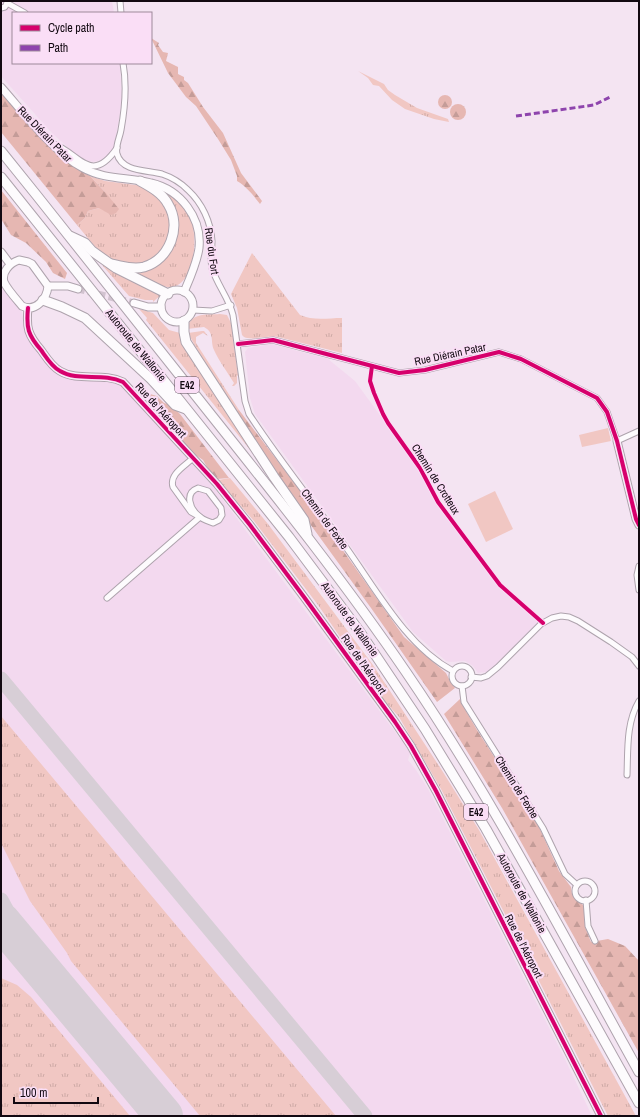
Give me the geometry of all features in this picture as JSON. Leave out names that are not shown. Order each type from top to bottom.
[{"type":"highway","name":"Autoroute de Wallonie","points":[[1,151],[307,536],[374,625],[440,722],[500,821],[639,1072]]},
{"type":"highway","name":"Autoroute de Wallonie","points":[[1,176],[289,537],[360,632],[425,729],[486,829],[639,1103]]},
{"type":"highway","points":[[111,264],[133,268],[154,262],[170,244],[173,236],[174,221],[169,205],[161,195],[140,181]]},
{"type":"highway","points":[[67,234],[85,244],[92,251],[120,271],[168,294]]},
{"type":"highway","points":[[43,300],[66,308],[85,318],[150,379],[175,405],[187,409]]},
{"type":"highway","points":[[184,321],[186,342],[274,477],[304,520],[307,536]]},
{"type":"street","points":[[120,1],[121,12]]},
{"type":"street","points":[[1,8],[8,2],[23,12]]},
{"type":"street","points":[[52,143],[62,147],[84,164],[94,166],[106,161],[111,156],[117,148],[125,102],[123,64]]},
{"type":"street","name":"Rue Diérain Patar","points":[[1,87],[52,143],[73,163],[93,173],[114,178],[152,183],[163,187],[178,196],[190,210],[196,222],[199,237],[198,250],[184,292]]},
{"type":"street","name":"Rue du Fort","points":[[117,148],[117,154],[127,166],[134,169],[163,175],[175,181],[188,189],[200,203],[211,231],[212,267],[216,280],[231,305],[238,344]]},
{"type":"street","points":[[1,252],[10,264]]},
{"type":"street","points":[[19,260],[32,264],[48,286],[43,300],[35,306],[28,308],[22,306],[4,282],[5,272],[10,264],[19,260]]},
{"type":"street","points":[[48,286],[68,286],[78,289]]},
{"type":"street","points":[[176,290],[184,292],[192,300],[193,310],[188,319],[184,321],[174,322],[169,320],[162,312],[162,302],[168,294],[176,290]]},
{"type":"street","points":[[134,303],[148,307],[162,307]]},
{"type":"street","points":[[193,310],[212,311],[231,305]]},
{"type":"street","name":"Rue de l'Aéroport","points":[[28,308],[28,330],[30,337],[58,371],[75,376],[108,376],[123,382],[232,502],[343,649],[411,746],[443,805],[601,1116]]},
{"type":"street","name":"Rue Diérain Patar","points":[[238,344],[273,340],[399,372],[425,370],[499,352],[522,359],[597,398],[607,412],[617,441],[636,519],[639,525]]},
{"type":"street","name":"Chemin de Fexhe","points":[[238,344],[245,401],[249,414],[347,548],[406,633],[440,663],[453,672],[453,681],[462,686],[464,702],[539,822],[565,874],[577,885],[577,895],[579,898],[586,900],[588,926],[595,941]]},
{"type":"street","points":[[617,441],[639,431]]},
{"type":"street","points":[[193,458],[173,477],[172,484],[191,512],[200,517],[213,523],[222,515],[221,508],[208,491],[198,488],[193,490],[191,493],[191,506],[200,517]]},
{"type":"street","points":[[106,598],[200,517]]},
{"type":"street","points":[[639,566],[637,575],[639,590]]},
{"type":"street","points":[[471,677],[484,677],[489,674],[541,624],[552,618],[561,616],[569,617],[578,621],[605,638],[628,653],[639,666]]},
{"type":"street","points":[[453,672],[456,668],[463,666],[469,670],[471,677],[468,683],[462,686]]},
{"type":"street","points":[[627,775],[630,723],[633,712],[639,701]]},
{"type":"street","points":[[577,885],[584,881],[588,881],[594,886],[595,890],[593,897],[586,900]]},
{"type":"shaded area","points":[[1,1],[112,1],[114,12],[12,12],[12,64],[120,64],[122,102],[114,147],[106,159],[93,162],[81,159],[52,133],[1,76]]},
{"type":"shaded area","points":[[1,286],[22,312],[24,328],[29,341],[54,372],[64,377],[112,381],[120,385],[215,489],[401,740],[402,739],[409,749],[410,753],[408,760],[428,789],[564,1057],[592,1116],[1,1116]]},
{"type":"shaded area","points":[[271,344],[328,359],[355,381],[417,466],[435,501],[500,588],[540,622],[488,673],[478,673],[473,666],[465,661],[446,661],[413,632],[255,414],[250,398],[245,352],[248,348]]},
{"type":"green space","points":[[152,39],[159,43],[158,45],[163,52],[168,53],[166,61],[178,67],[178,74],[184,77],[184,80],[188,83],[203,107],[223,133],[241,173],[262,201],[260,204],[241,183],[237,181],[237,176],[231,160],[218,139],[196,106],[186,97],[168,73]]},
{"type":"green space","points":[[358,71],[384,84],[388,90],[417,108],[448,119],[449,122],[434,119],[405,109],[392,100],[379,86],[373,85],[368,78]]},
{"type":"green space","points":[[1,91],[46,143],[71,165],[90,176],[119,209],[116,213],[111,215],[99,208],[88,211],[85,218],[77,225],[1,132]]},
{"type":"green space","points":[[442,95],[448,95],[452,99],[452,105],[448,109],[442,109],[438,105],[438,99]]},
{"type":"green space","points":[[458,104],[465,109],[466,112],[461,119],[458,120],[451,115],[450,112],[455,105]]},
{"type":"green space","points":[[90,176],[105,181],[143,186],[149,189],[167,206],[172,225],[168,241],[154,259],[139,265],[118,263],[96,248],[77,225],[85,218],[88,211],[99,208],[105,192]]},
{"type":"green space","points":[[154,187],[170,196],[183,207],[187,212],[193,226],[194,247],[190,269],[185,278],[179,284],[171,287],[156,284],[132,271],[147,268],[177,230]]},
{"type":"green space","points":[[1,190],[67,273],[65,279],[53,273],[46,262],[26,243],[11,235],[1,219]]},
{"type":"green space","points":[[252,253],[300,315],[315,319],[342,318],[342,353],[278,337],[248,338],[242,335],[237,308],[231,294]]},
{"type":"green space","points":[[102,265],[162,294],[153,302],[153,300],[145,300],[129,296]]},
{"type":"green space","points":[[139,309],[153,313],[169,330],[180,333],[267,471],[146,320],[147,318]]},
{"type":"green space","points":[[220,314],[227,315],[231,323],[238,375],[237,383],[234,386],[232,386],[234,383],[214,350],[210,332],[204,327],[187,329],[192,320],[196,317]]},
{"type":"green space","points":[[204,331],[208,336],[203,333],[196,337],[196,343],[239,410],[235,411],[211,374],[188,333]]},
{"type":"green space","points":[[150,394],[157,396],[164,403],[171,405],[180,414],[229,478],[217,479],[203,460],[184,447],[175,427],[161,418],[148,405]]},
{"type":"green space","points":[[239,410],[311,505],[404,637],[446,673],[455,688],[437,702],[305,517],[235,411]]},
{"type":"green space","points":[[608,428],[611,441],[582,447],[579,435]]},
{"type":"green space","points":[[230,478],[268,524],[373,665],[443,772],[479,830],[636,1116],[608,1116],[441,789],[399,717],[383,699],[318,605],[254,521],[218,480]]},
{"type":"green space","points":[[495,491],[513,529],[486,542],[468,504]]},
{"type":"green space","points":[[460,699],[477,730],[539,827],[559,871],[571,887],[572,894],[584,906],[585,927],[591,942],[608,939],[625,946],[639,961],[639,1053],[502,808],[444,714]]},
{"type":"green space","points":[[1,716],[336,1116],[200,1116],[71,961],[67,953],[30,901],[1,843]]},
{"type":"green space","points":[[1,978],[17,985],[31,997],[130,1116],[1,1116]]},
{"type":"taxiway","points":[[1,679],[365,1116]]},
{"type":"taxiway","points":[[1,900],[30,949],[88,1025]]},
{"type":"runway","points":[[1,921],[164,1116]]},
{"type":"tunnel","points":[[78,289],[134,303]]},
{"type":"marked path","points":[[516,116],[594,105],[610,97]]},
{"type":"cycle path","points":[[28,308],[27,321],[29,331],[37,345],[54,367],[60,371],[75,376],[107,378],[123,382],[217,484],[304,597],[395,722],[411,746],[436,791],[601,1116]]},
{"type":"cycle path","points":[[238,344],[273,340],[399,373],[425,370],[499,352],[521,359],[597,398],[607,412],[617,441],[636,519],[639,525]]},
{"type":"cycle path","name":"Chemin de Crotteux","points":[[372,366],[370,381],[383,414],[420,468],[438,502],[500,585],[543,623]]}]
